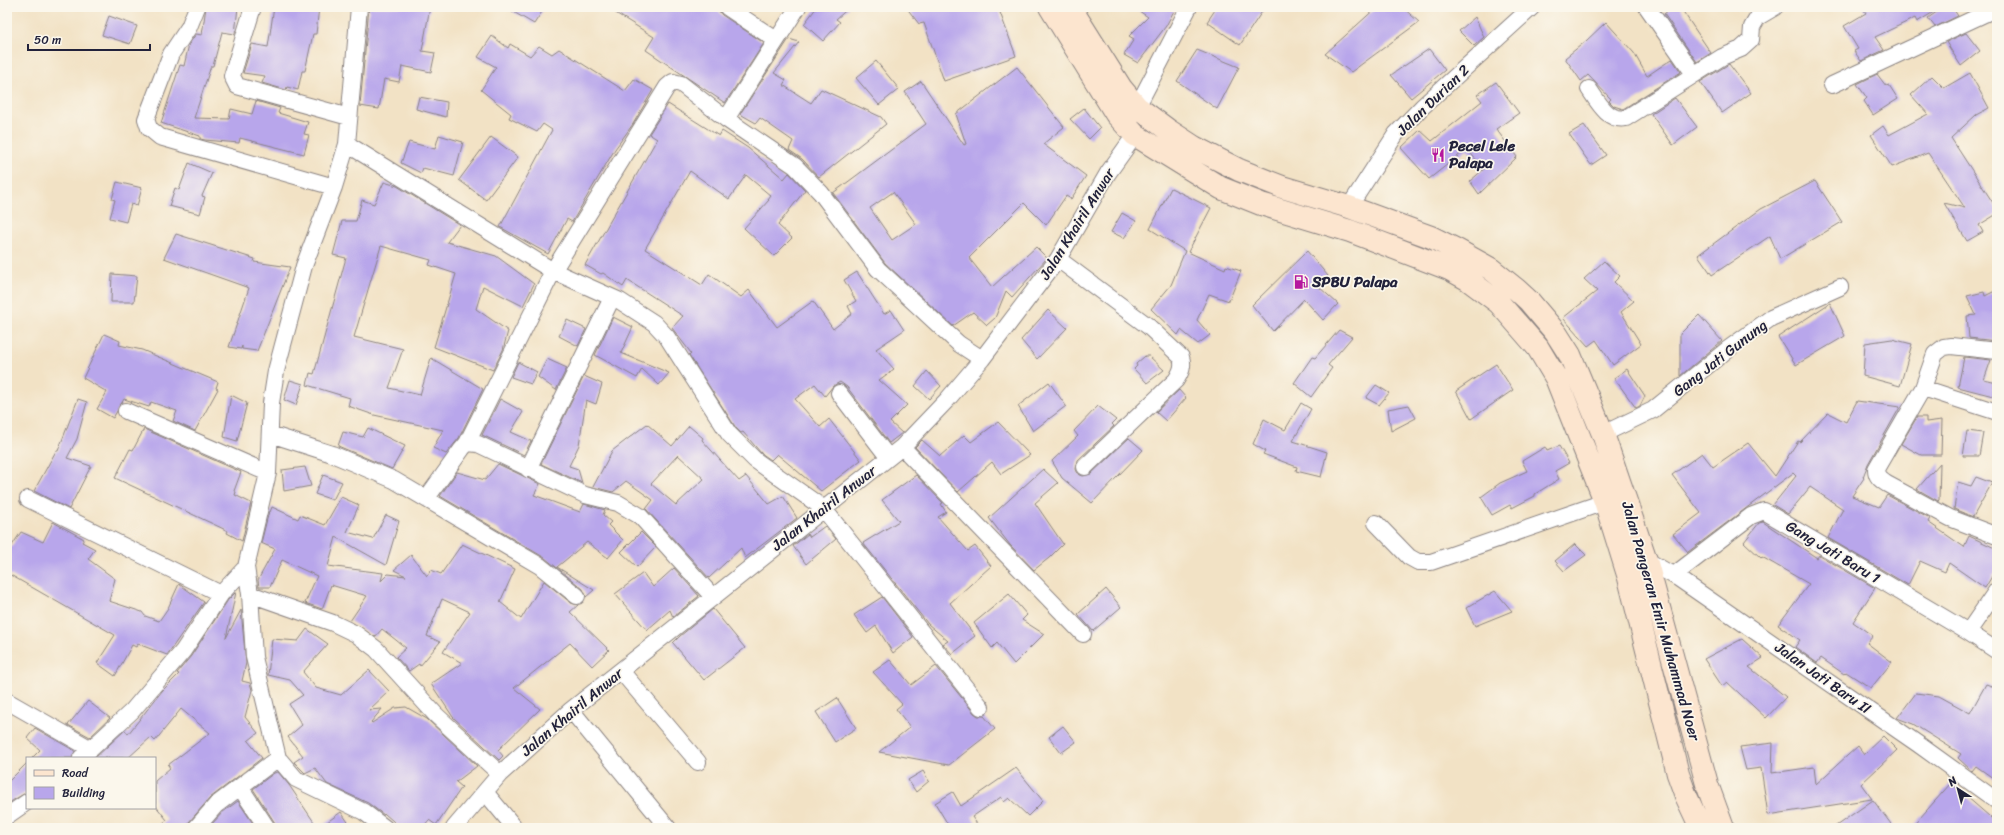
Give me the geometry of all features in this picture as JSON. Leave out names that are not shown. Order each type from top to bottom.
[{"type":"main road","name":"Jalan Pangeran Emir Muhammad Noer","points":[[1050,7],[1137,107],[1194,147],[1239,170],[1282,187],[1349,207],[1431,238],[1491,270],[1529,301],[1564,344],[1603,434],[1629,578],[1665,725],[1686,796],[1701,828]]},
{"type":"main road","name":"Jalan Pangeran Emir Muhammad Noer","points":[[1070,7],[1084,46],[1116,114],[1135,135],[1202,178],[1261,204],[1350,231],[1449,269],[1485,292],[1513,317],[1538,348],[1556,378],[1614,499],[1646,560],[1707,784],[1723,828]]},
{"type":"main road","points":[[1202,178],[1214,158]]},
{"type":"main road","points":[[1395,248],[1404,228]]},
{"type":"main road","points":[[1544,358],[1564,344]]},
{"type":"main road","points":[[1665,725],[1690,722]]},
{"type":"street","points":[[197,7],[189,27],[171,54],[146,119],[149,128],[160,137],[334,187]]},
{"type":"street","points":[[253,7],[232,76],[237,86],[349,117]]},
{"type":"street","points":[[359,7],[347,144],[334,187],[304,266],[278,364],[271,403],[268,473],[246,567],[250,594],[254,658],[278,758],[296,779],[364,812],[385,828]]},
{"type":"street","points":[[727,7],[776,40]]},
{"type":"street","points":[[726,119],[798,7]]},
{"type":"street","points":[[1137,107],[1189,7]]},
{"type":"street","name":"Jalan Durian 2","points":[[1349,207],[1396,134],[1422,107],[1532,7]]},
{"type":"street","points":[[1647,7],[1694,74]]},
{"type":"street","points":[[1589,89],[1608,114],[1619,119],[1632,114],[1722,57],[1741,49],[1751,40],[1752,27],[1758,17],[1776,7]]},
{"type":"street","points":[[1832,85],[1997,8]]},
{"type":"street","points":[[426,499],[467,443],[553,271],[667,87],[673,82],[681,84],[726,119],[795,166],[821,194],[878,269],[959,344],[982,359]]},
{"type":"street","name":"Jalan Khairil Anwar","points":[[454,828],[500,774],[571,710],[823,508],[902,447],[947,400],[982,359],[1058,259],[1108,174],[1135,135]]},
{"type":"street","points":[[347,144],[553,271],[612,298],[654,323],[667,337],[729,434],[742,449],[823,508],[981,707]]},
{"type":"street","points":[[1058,259],[1148,326],[1181,357],[1183,364],[1181,372],[1176,380],[1085,467]]},
{"type":"street","name":"Gang Jati Gunung","points":[[1603,434],[1652,410],[1728,349],[1771,318],[1840,288]]},
{"type":"street","points":[[528,469],[612,298]]},
{"type":"street","points":[[1997,351],[1951,346],[1944,347],[1935,354],[1923,388],[1876,469],[1878,477],[1887,484],[1950,518],[1997,536]]},
{"type":"street","points":[[1923,388],[1997,412]]},
{"type":"street","points":[[839,393],[888,457]]},
{"type":"street","points":[[126,411],[268,473]]},
{"type":"street","points":[[270,434],[332,454],[394,480],[540,566],[577,596]]},
{"type":"street","points":[[467,443],[478,444],[585,495],[618,503],[640,516],[713,597]]},
{"type":"street","points":[[902,447],[1083,634]]},
{"type":"street","points":[[28,499],[221,594]]},
{"type":"street","points":[[1376,523],[1409,557],[1418,562],[1431,562],[1614,499]]},
{"type":"street","name":"Gang Jati Baru 1","points":[[1674,575],[1752,516],[1764,511],[1968,632],[1997,651]]},
{"type":"street","name":"Jalan Jati Baru II","points":[[1646,560],[1674,575],[1997,801]]},
{"type":"street","points":[[7,701],[86,754],[132,711],[178,657],[221,594],[246,567]]},
{"type":"street","points":[[1968,632],[1997,590]]},
{"type":"street","points":[[250,594],[333,623],[356,634],[376,649],[436,715],[500,774]]},
{"type":"street","points":[[621,671],[698,762]]},
{"type":"street","points":[[571,710],[668,828]]},
{"type":"street","points":[[196,828],[216,805],[278,758]]},
{"type":"street","points":[[240,787],[267,828]]},
{"type":"street","points":[[485,792],[515,828]]},
{"type":"street","points":[[7,816],[26,803]]},
{"type":"building","points":[[206,7],[238,7],[235,34],[222,32],[213,66],[211,66],[194,118],[229,119],[231,109],[252,114],[256,101],[280,108],[278,113],[308,122],[304,134],[309,135],[304,154],[240,138],[239,143],[200,139],[200,136],[161,123],[180,65],[184,66],[189,44],[196,34],[202,35]]},
{"type":"building","points":[[274,7],[319,7],[316,34],[313,34],[305,71],[302,71],[298,90],[287,87],[286,90],[262,83],[265,76],[243,73],[252,44],[268,47]]},
{"type":"building","points":[[369,7],[430,7],[422,51],[435,53],[431,72],[402,66],[399,82],[384,79],[379,109],[360,106]]},
{"type":"building","points":[[505,7],[545,7],[534,24]]},
{"type":"building","points":[[606,7],[716,7],[722,15],[764,43],[725,103],[646,50],[654,37]]},
{"type":"building","points":[[817,7],[850,7],[836,19],[840,22],[823,41],[804,24]]},
{"type":"building","points":[[906,7],[998,7],[1016,56],[944,81],[924,23],[919,24]]},
{"type":"building","points":[[1133,7],[1176,7],[1166,26],[1138,63],[1124,55],[1134,39],[1129,36],[1148,17]]},
{"type":"building","points":[[1217,7],[1265,7],[1240,45],[1207,22]]},
{"type":"building","points":[[1377,7],[1402,7],[1419,22],[1351,72],[1325,54]]},
{"type":"building","points":[[1673,7],[1680,7],[1711,53],[1697,62],[1664,14]]},
{"type":"building","points":[[1862,7],[1942,7],[1917,22],[1915,18],[1875,37],[1884,50],[1861,61],[1854,51],[1858,49],[1844,26],[1866,13]]},
{"type":"building","points":[[1944,7],[1952,7],[1958,16],[1935,27],[1928,18]]},
{"type":"building","points":[[109,16],[137,26],[130,44],[102,35]]},
{"type":"building","points":[[1475,17],[1484,37],[1474,46],[1459,31]]},
{"type":"building","points":[[1606,22],[1634,53],[1647,76],[1672,59],[1681,72],[1623,109],[1614,106],[1609,101],[1611,99],[1588,75],[1581,81],[1565,58]]},
{"type":"building","points":[[1966,33],[1980,51],[1961,66],[1946,42]]},
{"type":"building","points":[[492,36],[508,48],[510,44],[530,56],[539,46],[552,54],[559,49],[625,91],[634,79],[653,90],[633,124],[615,149],[572,222],[567,219],[548,254],[500,227],[552,130],[543,124],[537,132],[509,118],[511,114],[481,90],[496,67],[478,57]]},
{"type":"building","points":[[789,39],[799,42],[774,73],[786,80],[783,85],[811,103],[821,89],[881,117],[886,124],[819,177],[802,159],[789,150],[793,141],[760,118],[756,123],[740,114]]},
{"type":"building","points":[[1429,49],[1445,70],[1411,98],[1391,75]]},
{"type":"building","points":[[1197,50],[1239,67],[1217,109],[1177,81]]},
{"type":"building","points":[[876,61],[899,89],[879,105],[856,78]]},
{"type":"building","points":[[1729,64],[1751,93],[1722,113],[1700,82]]},
{"type":"building","points":[[1017,67],[1064,127],[1043,144],[1086,176],[1071,199],[1066,196],[1046,225],[1024,203],[969,258],[992,287],[1036,247],[1047,258],[1012,297],[1006,291],[995,318],[987,325],[973,312],[953,326],[885,263],[833,193],[926,124],[905,92],[921,81],[964,145],[966,144],[956,114]],"holes":[[[893,192],[916,224],[892,240],[870,208]]]},
{"type":"building","points":[[1970,73],[1989,108],[1976,115],[1951,138],[1997,209],[1997,214],[1979,225],[1983,232],[1967,241],[1944,203],[1965,208],[1928,153],[1892,167],[1871,135],[1883,126],[1889,135],[1928,114],[1911,95],[1932,76],[1944,88]]},
{"type":"building","points":[[1877,74],[1886,86],[1889,85],[1898,99],[1873,115],[1864,101],[1867,98],[1857,84]]},
{"type":"building","points":[[1496,82],[1519,113],[1496,129],[1517,157],[1479,194],[1470,181],[1484,169],[1467,149],[1429,179],[1401,148],[1420,130],[1432,141],[1482,101],[1477,95]]},
{"type":"building","points":[[419,97],[447,102],[446,117],[416,109]]},
{"type":"building","points":[[1675,98],[1697,127],[1673,145],[1651,114]]},
{"type":"building","points":[[668,104],[719,136],[722,131],[748,148],[784,179],[789,173],[805,190],[778,225],[792,238],[774,256],[744,228],[771,196],[746,175],[729,199],[690,171],[645,249],[702,285],[709,274],[741,297],[749,290],[777,327],[813,301],[833,329],[852,314],[848,306],[856,301],[844,280],[857,272],[884,314],[891,310],[904,330],[876,349],[894,369],[879,380],[907,405],[890,422],[902,433],[889,443],[847,387],[840,382],[833,386],[825,396],[815,384],[795,399],[820,427],[829,419],[861,460],[821,491],[777,454],[771,460],[761,453],[743,432],[741,433],[736,428],[689,355],[691,353],[672,328],[683,316],[627,280],[623,287],[603,273],[601,274],[585,265],[657,139],[649,134]]},
{"type":"building","points":[[1084,108],[1100,128],[1089,139],[1070,119]]},
{"type":"building","points":[[1584,125],[1606,155],[1591,165],[1569,134]]},
{"type":"building","points":[[439,135],[463,142],[454,176],[423,168],[421,173],[401,163],[409,142],[435,149]]},
{"type":"building","points":[[491,137],[518,157],[486,200],[459,180]]},
{"type":"building","points":[[189,163],[212,173],[202,196],[205,197],[200,214],[169,206],[175,188],[179,190]]},
{"type":"building","points":[[1815,181],[1842,222],[1780,259],[1770,236],[1712,275],[1698,255],[1761,209]]},
{"type":"building","points":[[117,182],[142,188],[137,206],[131,204],[126,222],[110,218],[115,200],[112,199]]},
{"type":"building","points":[[384,182],[397,186],[460,225],[447,242],[496,256],[534,284],[523,306],[483,286],[476,309],[508,331],[503,350],[493,370],[434,347],[456,274],[429,265],[431,260],[381,246],[354,337],[403,349],[389,388],[420,395],[431,358],[483,389],[459,438],[446,454],[433,448],[443,430],[374,415],[348,406],[350,398],[307,385],[310,373],[314,374],[346,258],[333,255],[342,221],[356,221],[362,200],[374,204]]},
{"type":"building","points":[[1171,188],[1211,208],[1188,252],[1225,269],[1226,266],[1241,271],[1229,301],[1209,294],[1197,320],[1210,335],[1198,344],[1181,330],[1178,335],[1151,309],[1171,285],[1185,251],[1150,229]]},
{"type":"building","points":[[1122,213],[1136,221],[1124,238],[1111,232]]},
{"type":"building","points":[[176,234],[255,259],[254,262],[290,267],[257,351],[242,349],[242,346],[241,349],[229,347],[249,288],[164,258]]},
{"type":"building","points":[[1307,251],[1328,276],[1318,286],[1338,304],[1323,320],[1304,299],[1273,331],[1252,305]]},
{"type":"building","points":[[1604,261],[1620,276],[1614,282],[1634,301],[1621,312],[1641,344],[1613,365],[1596,340],[1588,346],[1563,318],[1597,291],[1584,279]]},
{"type":"building","points":[[112,274],[137,276],[134,302],[111,302]]},
{"type":"building","points":[[1997,290],[1997,341],[1969,338],[1967,316],[1976,315],[1967,296],[1984,292],[1985,296]]},
{"type":"building","points":[[1830,303],[1845,336],[1796,365],[1778,337]]},
{"type":"building","points":[[1048,310],[1067,328],[1037,359],[1021,340]]},
{"type":"building","points":[[1699,315],[1722,341],[1680,376],[1680,334]]},
{"type":"building","points":[[613,317],[633,327],[621,353],[669,373],[659,385],[642,369],[637,378],[595,355]]},
{"type":"building","points":[[567,320],[586,329],[578,346],[559,336]]},
{"type":"building","points":[[1339,330],[1352,337],[1328,365],[1332,368],[1311,397],[1294,383],[1312,357],[1315,358]]},
{"type":"building","points":[[104,334],[120,341],[119,345],[142,350],[218,382],[216,388],[218,389],[195,431],[173,421],[177,411],[151,402],[149,407],[124,399],[113,418],[97,409],[107,392],[83,378]]},
{"type":"building","points":[[1892,339],[1912,344],[1900,386],[1863,376],[1865,343]]},
{"type":"building","points":[[1145,356],[1149,356],[1164,370],[1147,383],[1134,369],[1137,366],[1136,364]]},
{"type":"building","points":[[1964,357],[1991,360],[1984,380],[1997,383],[1997,397],[1958,387]]},
{"type":"building","points":[[547,359],[567,368],[556,390],[538,377]]},
{"type":"building","points":[[518,362],[537,372],[531,384],[511,377]]},
{"type":"building","points":[[1496,364],[1513,390],[1471,419],[1456,391]]},
{"type":"building","points":[[1627,369],[1645,396],[1640,406],[1636,408],[1614,378]]},
{"type":"building","points":[[927,371],[941,386],[929,399],[915,386]]},
{"type":"building","points":[[584,376],[602,384],[596,404],[586,400],[579,445],[569,466],[578,469],[582,483],[541,464]]},
{"type":"building","points":[[290,380],[303,384],[296,405],[284,400]]},
{"type":"building","points":[[1049,382],[1066,406],[1033,431],[1018,406]]},
{"type":"building","points":[[1376,385],[1389,393],[1379,405],[1366,398]]},
{"type":"building","points":[[1179,390],[1186,398],[1166,421],[1156,412]]},
{"type":"building","points":[[231,395],[247,403],[237,441],[224,437]]},
{"type":"building","points":[[78,399],[87,402],[77,439],[67,458],[91,466],[69,509],[34,491],[56,451],[58,451]]},
{"type":"building","points":[[500,399],[523,412],[511,432],[531,441],[524,455],[482,435]]},
{"type":"building","points":[[1857,401],[1900,407],[1868,464],[1863,477],[1864,478],[1852,496],[1879,507],[1887,495],[1930,518],[1928,522],[1964,547],[1969,536],[1997,549],[1997,568],[1985,588],[1949,563],[1945,572],[1920,561],[1908,585],[1828,538],[1843,509],[1810,487],[1788,514],[1773,505],[1796,476],[1793,473],[1688,552],[1673,534],[1701,513],[1672,475],[1702,453],[1713,467],[1748,443],[1775,476],[1798,441],[1800,442],[1828,413],[1846,422]]},
{"type":"building","points":[[1301,403],[1311,409],[1293,441],[1327,452],[1321,477],[1296,471],[1297,467],[1263,454],[1265,451],[1253,444],[1264,419],[1285,430]]},
{"type":"building","points":[[1409,405],[1416,418],[1391,431],[1388,409]]},
{"type":"building","points":[[1098,406],[1116,420],[1112,424],[1114,426],[1078,460],[1076,469],[1078,474],[1083,476],[1091,474],[1129,438],[1143,450],[1092,503],[1062,478],[1052,461],[1078,436],[1074,431]]},
{"type":"building","points":[[1917,417],[1926,417],[1926,422],[1942,420],[1941,455],[1921,455],[1901,444]]},
{"type":"building","points":[[998,422],[1030,455],[1001,474],[992,462],[958,492],[915,447],[922,440],[940,456],[964,435],[971,442]]},
{"type":"building","points":[[647,424],[672,446],[689,426],[703,438],[702,440],[739,481],[746,476],[769,504],[783,496],[797,518],[745,558],[741,548],[709,578],[646,509],[653,500],[626,481],[613,492],[593,487],[612,451]],"holes":[[[678,455],[704,479],[676,505],[651,484]]]},
{"type":"building","points":[[368,428],[405,446],[392,469],[338,446],[343,432],[363,437]]},
{"type":"building","points":[[144,429],[241,472],[234,491],[236,492],[235,495],[251,503],[242,541],[227,533],[228,531],[115,478],[130,449],[133,450]]},
{"type":"building","points":[[1967,431],[1983,433],[1979,456],[1963,456]]},
{"type":"building","points":[[1559,446],[1569,463],[1555,471],[1559,479],[1535,494],[1535,496],[1512,508],[1510,505],[1492,515],[1481,497],[1500,483],[1527,471],[1522,461],[1545,447],[1547,451]]},
{"type":"building","points":[[1940,463],[1939,500],[1938,501],[1917,489]]},
{"type":"building","points":[[498,464],[540,484],[534,495],[580,512],[584,504],[605,510],[603,515],[611,522],[608,525],[623,540],[608,558],[587,542],[557,567],[594,590],[586,597],[583,589],[545,558],[440,496],[457,472],[485,480]]},
{"type":"building","points":[[305,467],[311,486],[284,491],[282,470]]},
{"type":"building","points":[[1043,469],[1058,483],[1035,503],[1063,544],[1034,570],[1010,545],[989,518]]},
{"type":"building","points":[[323,475],[342,482],[333,500],[315,494]]},
{"type":"building","points":[[916,475],[943,503],[941,504],[946,512],[938,517],[968,551],[975,546],[991,566],[950,603],[975,636],[952,654],[943,644],[948,641],[928,624],[863,543],[899,521],[882,500]]},
{"type":"building","points":[[1976,477],[1992,483],[1973,517],[1954,509],[1958,482],[1971,486]]},
{"type":"building","points":[[341,497],[359,505],[347,532],[373,539],[386,515],[399,521],[386,565],[336,537],[328,566],[383,573],[381,581],[388,574],[406,576],[394,570],[411,555],[427,576],[431,570],[441,574],[462,544],[515,569],[500,602],[521,619],[544,581],[571,603],[578,605],[570,612],[609,650],[592,666],[570,643],[514,688],[540,709],[498,750],[503,756],[499,760],[453,717],[431,684],[462,663],[443,652],[470,612],[442,599],[427,636],[440,642],[420,666],[419,664],[409,671],[396,657],[406,648],[382,629],[375,637],[350,621],[367,596],[331,585],[322,609],[305,603],[317,576],[282,560],[270,587],[259,587],[258,580],[275,549],[261,543],[269,511],[270,512],[272,507],[298,519],[300,515],[325,525]]},
{"type":"building","points":[[53,522],[84,539],[82,542],[95,549],[88,559],[115,579],[109,601],[142,612],[145,616],[159,621],[168,608],[179,584],[204,602],[167,655],[138,644],[136,647],[132,645],[115,676],[97,663],[115,635],[7,573],[7,553],[21,532],[43,542]]},
{"type":"building","points":[[1763,522],[1817,558],[1819,555],[1875,588],[1853,622],[1873,636],[1867,643],[1892,662],[1871,688],[1846,672],[1844,674],[1821,658],[1817,663],[1795,647],[1800,640],[1778,625],[1809,584],[1762,557],[1761,558],[1744,542],[1759,523]]},
{"type":"building","points":[[825,526],[836,539],[806,564],[793,546],[808,534],[810,537]]},
{"type":"building","points":[[641,532],[656,547],[637,567],[621,552]]},
{"type":"building","points":[[1575,544],[1586,555],[1564,571],[1555,561]]},
{"type":"building","points":[[674,568],[699,596],[673,617],[670,610],[647,630],[615,594],[643,573],[653,587]]},
{"type":"building","points":[[1106,589],[1121,607],[1093,631],[1078,614]]},
{"type":"building","points":[[1495,591],[1512,611],[1475,626],[1466,608]]},
{"type":"building","points":[[236,592],[226,638],[241,610],[246,663],[242,681],[250,683],[252,690],[245,717],[258,733],[248,741],[262,758],[210,798],[189,822],[187,828],[158,828],[167,820],[156,806],[156,780],[170,768],[168,765],[210,733],[181,709],[155,741],[151,737],[129,757],[96,757],[125,730],[128,734],[162,691],[179,674],[177,673],[191,656],[228,600]]},
{"type":"building","points":[[1009,594],[1027,615],[1022,620],[1044,634],[1014,664],[997,643],[992,648],[974,623]]},
{"type":"building","points":[[882,597],[913,637],[893,653],[876,626],[867,633],[854,615]]},
{"type":"building","points":[[713,609],[745,648],[704,680],[673,643]]},
{"type":"building","points":[[307,629],[328,644],[303,672],[316,688],[341,695],[369,670],[389,691],[369,710],[382,709],[371,722],[372,723],[395,708],[406,707],[427,719],[477,766],[456,782],[462,787],[436,825],[429,820],[422,828],[401,828],[385,814],[384,815],[368,803],[327,784],[315,768],[305,773],[294,762],[303,756],[288,737],[302,725],[289,704],[303,695],[290,680],[268,675],[272,639],[298,641]]},
{"type":"building","points":[[1742,639],[1763,658],[1749,667],[1786,697],[1766,718],[1727,682],[1722,686],[1704,659]]},
{"type":"building","points":[[890,660],[911,685],[936,666],[974,713],[978,716],[984,716],[995,729],[949,765],[879,752],[910,727],[896,709],[902,704],[873,672]]},
{"type":"building","points":[[1986,684],[1997,688],[1997,781],[1976,766],[1972,771],[1958,758],[1961,754],[1913,724],[1897,718],[1916,693],[1939,696],[1970,713]]},
{"type":"building","points":[[837,698],[856,728],[835,742],[816,712]]},
{"type":"building","points":[[88,701],[110,718],[90,737],[68,725]]},
{"type":"building","points":[[1063,726],[1076,742],[1061,753],[1049,737]]},
{"type":"building","points":[[35,728],[75,751],[72,757],[33,757],[40,750],[27,738]]},
{"type":"building","points":[[1883,736],[1897,750],[1861,784],[1872,799],[1768,815],[1761,768],[1746,770],[1740,747],[1773,743],[1772,773],[1814,767],[1816,784],[1858,746],[1864,754]]},
{"type":"building","points":[[26,764],[26,793],[7,804],[7,783]]},
{"type":"building","points":[[1016,768],[1043,801],[1028,816],[1009,798],[1004,802],[1001,797],[972,817],[980,828],[950,828],[935,803],[953,792],[961,806]]},
{"type":"building","points":[[923,771],[929,781],[916,792],[908,780]]},
{"type":"building","points":[[278,772],[289,785],[318,828],[276,828],[275,823],[253,789],[274,773]]},
{"type":"building","points":[[1951,783],[1997,823],[1997,828],[1911,828]]},
{"type":"building","points":[[1873,800],[1894,828],[1833,828]]},
{"type":"building","points":[[238,801],[256,828],[214,828],[211,825],[223,812]]},
{"type":"building","points":[[341,812],[352,828],[319,828]]},
{"type":"place","name":"Pecel Lele Palapa","points":[[1438,155]]},
{"type":"place","name":"SPBU Palapa","points":[[1301,282]]}]
